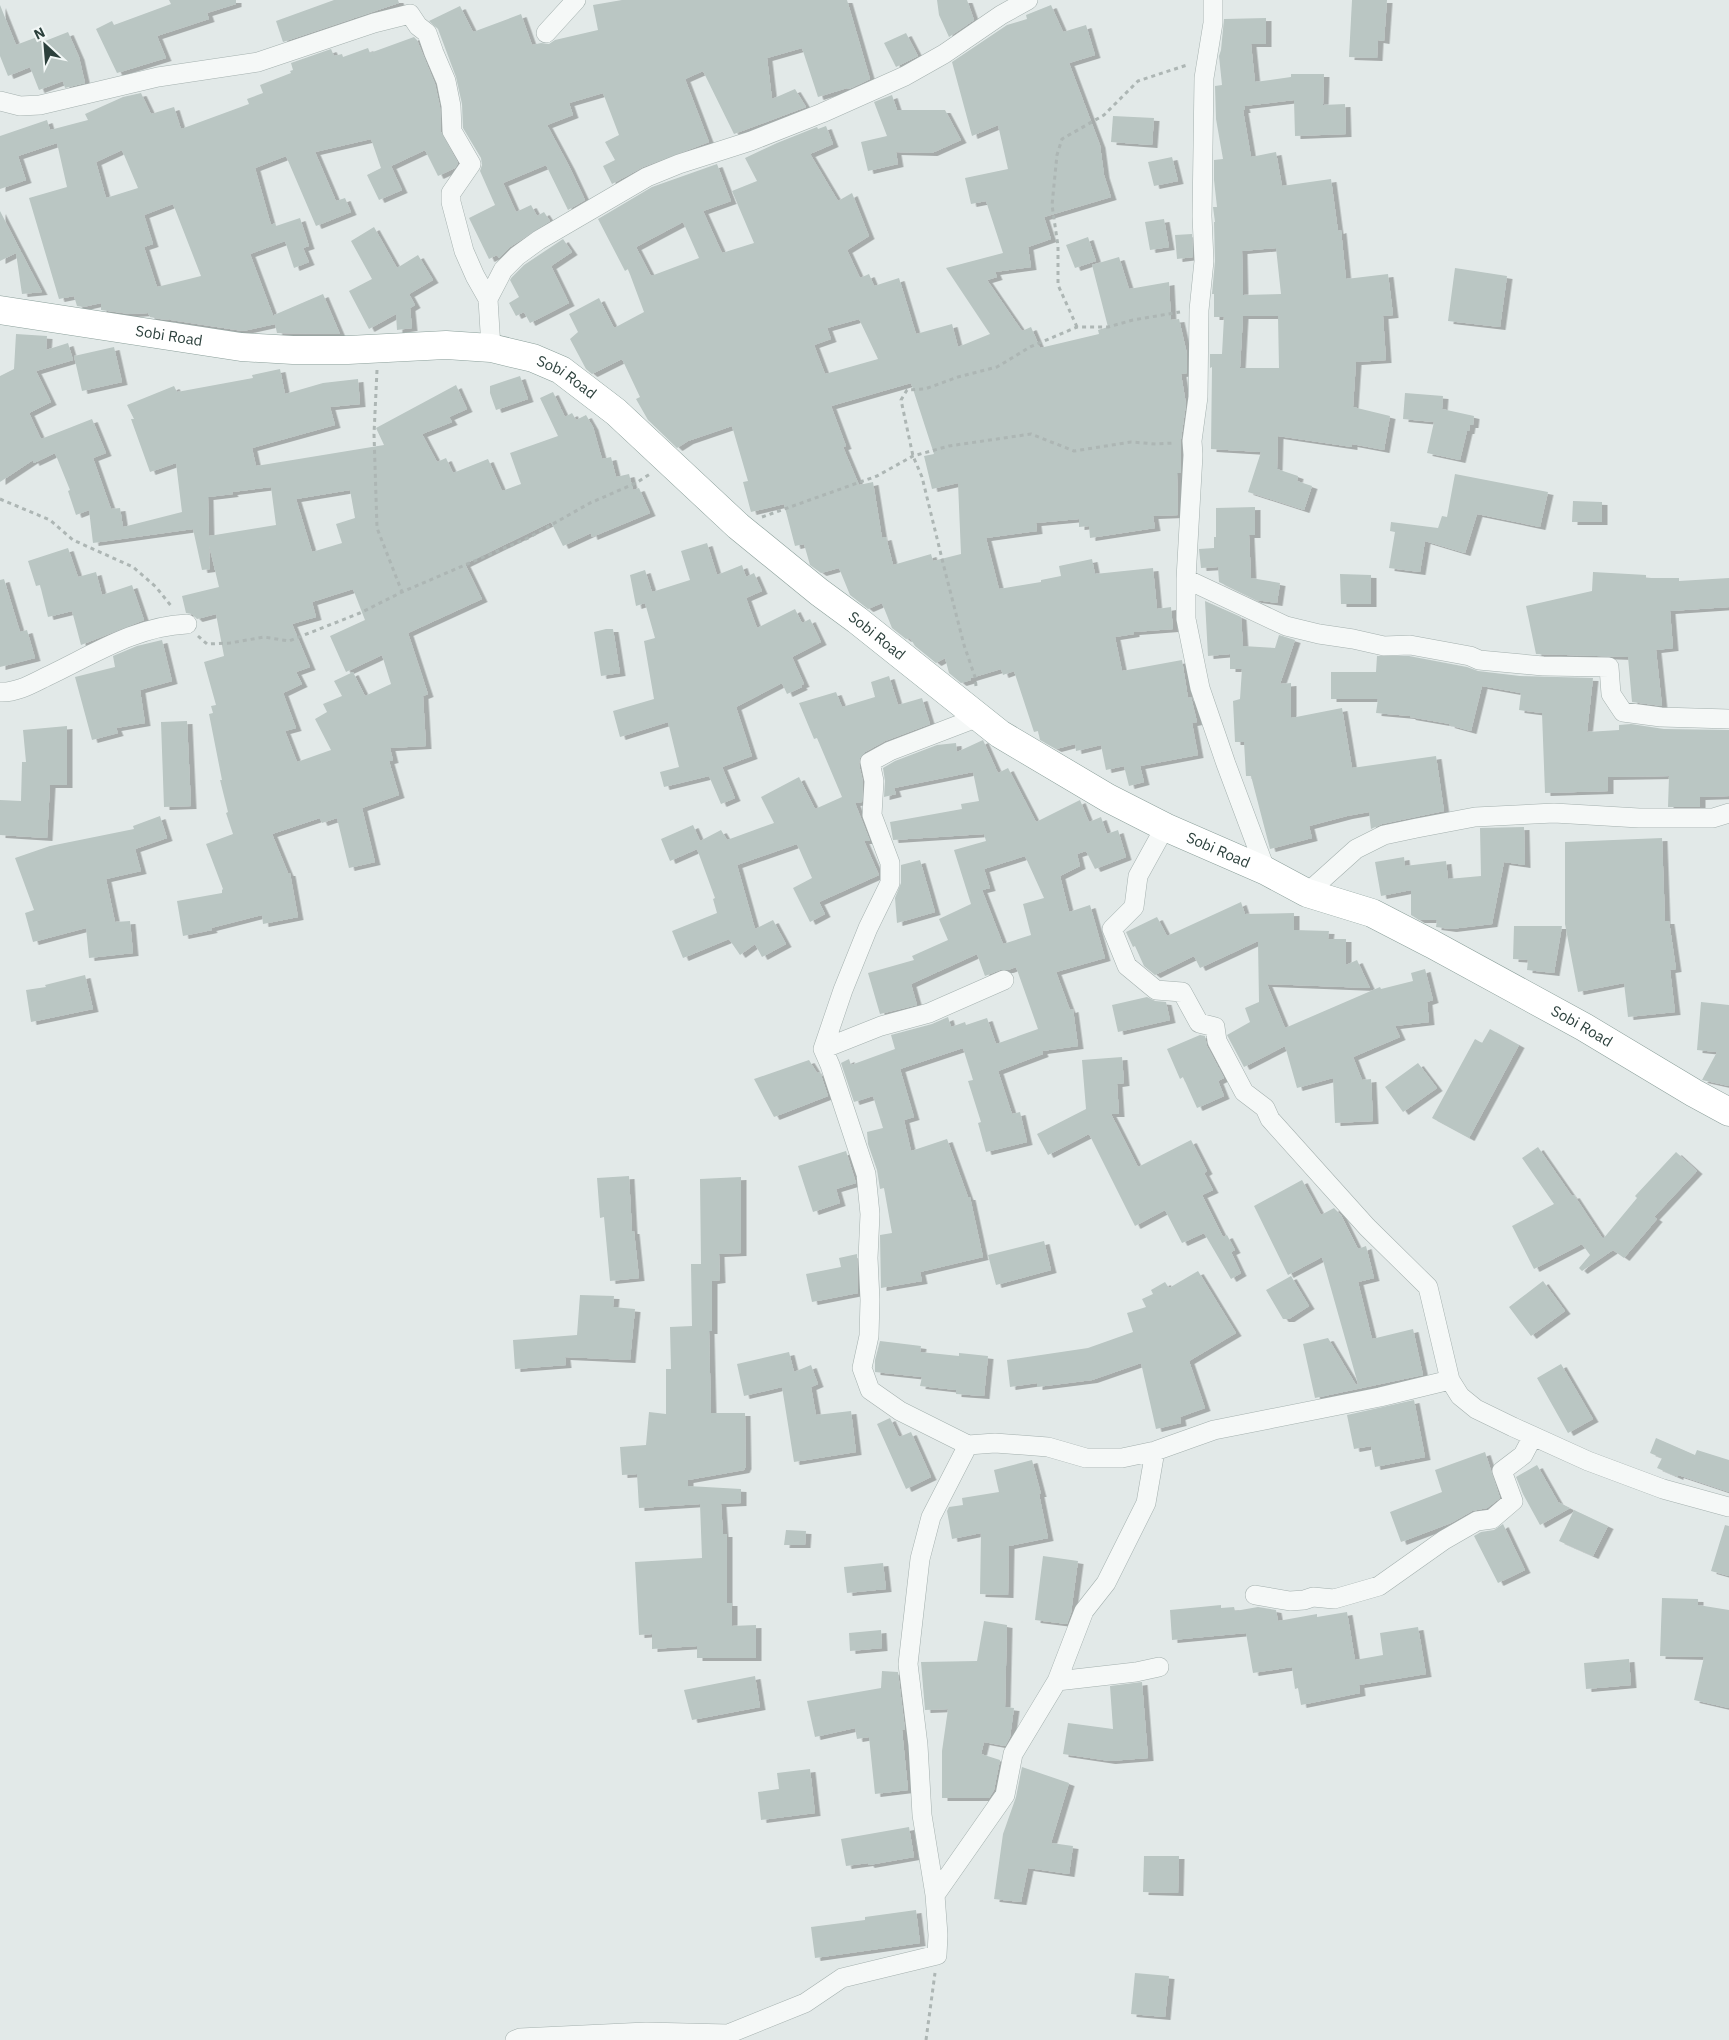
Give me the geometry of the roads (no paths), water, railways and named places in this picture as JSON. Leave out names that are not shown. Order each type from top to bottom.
[{"type":"highway","name":"Sobi Road","points":[[0,310],[241,347],[293,350],[446,345],[491,348],[533,358],[561,370],[616,412],[738,526],[1000,734],[1108,798],[1165,827],[1266,871],[1307,893],[1372,913],[1432,944],[1584,1027],[1729,1112]]},
{"type":"street","points":[[546,33],[576,0]]},
{"type":"street","points":[[488,299],[503,270],[517,256],[539,240],[640,181],[679,164],[751,141],[822,113],[905,76],[944,54],[1001,15],[1028,0]]},
{"type":"street","points":[[1213,0],[1213,23],[1205,65],[1202,110],[1204,262],[1199,310],[1198,397],[1192,441],[1193,464],[1186,579],[1186,619],[1200,688],[1266,871]]},
{"type":"street","points":[[0,101],[20,106],[40,105],[158,77],[258,62],[374,23],[410,14],[418,26],[427,33],[446,81],[451,106],[452,131],[471,164],[451,193],[451,202],[464,251],[488,299],[491,348]]},
{"type":"street","points":[[1186,579],[1286,626],[1384,646],[1410,645],[1470,656],[1478,660],[1543,666],[1608,667],[1611,694],[1623,712],[1661,717],[1729,719]]},
{"type":"street","points":[[0,692],[23,688],[133,635],[167,625],[186,624]]},
{"type":"street","points":[[979,717],[890,751],[870,762],[874,781],[872,815],[890,863],[890,883],[868,928],[822,1049],[830,1065],[866,1174],[870,1214],[868,1258],[870,1300],[869,1336],[862,1368],[870,1390],[900,1411],[968,1445],[995,1443],[1048,1447],[1086,1458],[1122,1458],[1155,1451],[1214,1430],[1370,1400],[1450,1380]]},
{"type":"street","points":[[1307,893],[1356,849],[1384,835],[1436,824],[1475,817],[1554,813],[1639,818],[1713,818],[1729,813]]},
{"type":"street","points":[[1165,827],[1138,876],[1134,907],[1112,929],[1127,966],[1156,990],[1182,992],[1199,1023],[1215,1027],[1217,1041],[1244,1092],[1265,1108],[1270,1119],[1367,1227],[1428,1286],[1450,1380],[1460,1396],[1476,1410],[1588,1461],[1663,1489],[1729,1507]]},
{"type":"street","points":[[822,1049],[881,1026],[929,1013],[1004,980]]},
{"type":"street","points":[[1255,1595],[1290,1601],[1313,1597],[1334,1599],[1379,1586],[1444,1540],[1477,1521],[1492,1519],[1513,1501],[1502,1472],[1523,1456],[1533,1436]]},
{"type":"street","points":[[515,2040],[520,2038],[646,2032],[728,2034],[804,2003],[842,1978],[937,1956],[938,1935],[935,1895],[922,1816],[918,1745],[908,1664],[920,1559],[931,1517],[968,1445]]},
{"type":"street","points":[[935,1895],[1005,1795],[1013,1754],[1056,1681],[1084,1611],[1106,1583],[1146,1503],[1155,1451]]},
{"type":"street","points":[[1056,1681],[1136,1672],[1159,1667]]}]
